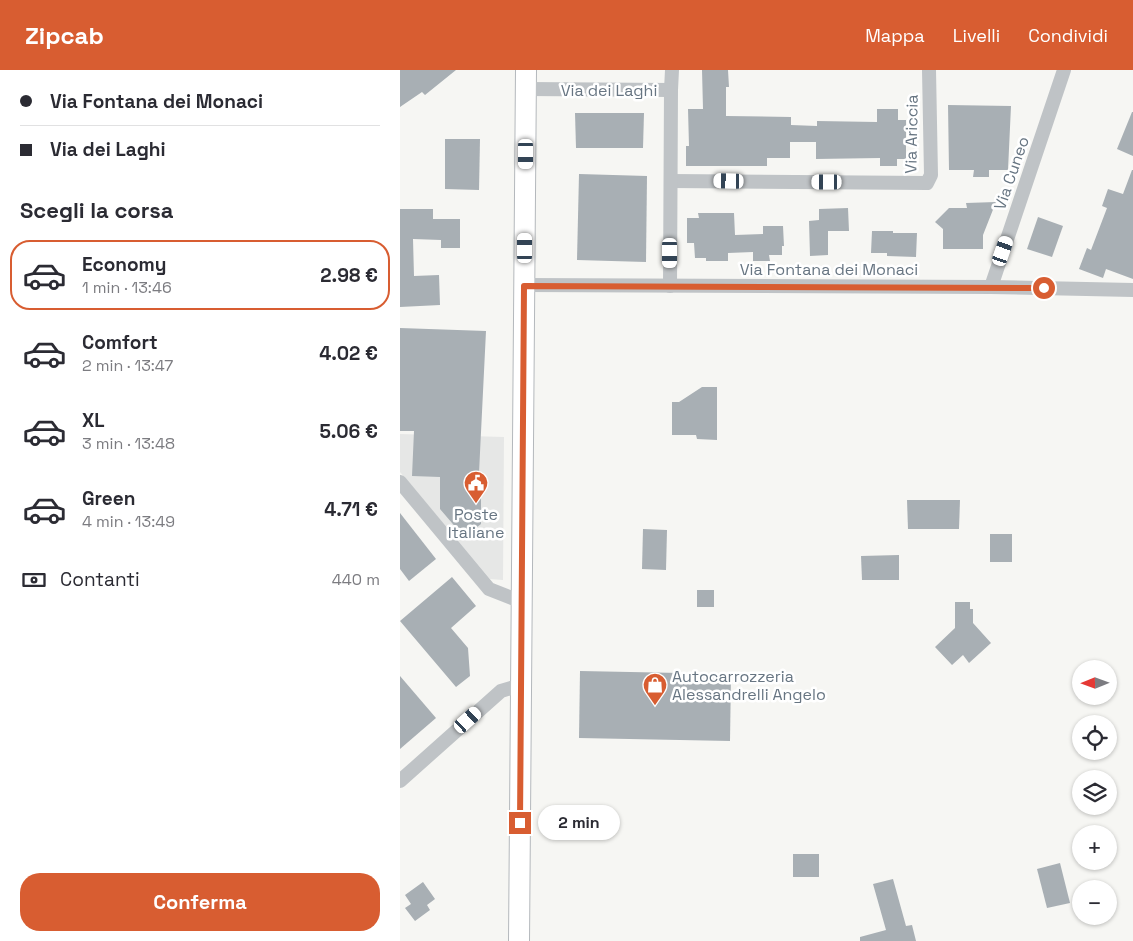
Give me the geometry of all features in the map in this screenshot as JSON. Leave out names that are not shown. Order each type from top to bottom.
[{"type":"main road","name":"Via dei Laghi","points":[[518,941],[526,80]]},
{"type":"street","name":"Via dei Laghi","points":[[526,80],[671,90],[672,70]]},
{"type":"street","name":"Via Ariccia","points":[[671,181],[927,183],[931,175],[929,70]]},
{"type":"street","name":"Via Cuneo","points":[[991,287],[1064,70]]},
{"type":"street","points":[[670,286],[671,90]]},
{"type":"street","name":"Via Fontana dei Monaci","points":[[524,286],[991,287],[1133,290]]},
{"type":"street","points":[[400,482],[489,588],[522,602]]},
{"type":"street","points":[[400,781],[501,691],[521,685]]},
{"type":"shaded area","points":[[400,434],[504,437],[503,580],[490,579],[400,472]]},
{"type":"building","points":[[400,70],[456,70],[425,95],[422,92],[400,107]]},
{"type":"building","points":[[702,70],[728,70],[729,87],[726,87],[726,116],[791,117],[791,125],[817,126],[817,121],[877,122],[877,109],[898,109],[898,120],[906,120],[906,159],[897,159],[897,166],[880,166],[880,158],[816,159],[816,142],[790,142],[790,158],[767,158],[767,166],[686,166],[686,146],[689,146],[688,109],[703,109]]},
{"type":"building","points":[[948,105],[1011,106],[1008,170],[989,170],[989,177],[973,177],[974,170],[949,170]]},
{"type":"building","points":[[1133,112],[1133,156],[1117,149]]},
{"type":"building","points":[[575,113],[644,113],[643,148],[576,148]]},
{"type":"building","points":[[445,139],[480,139],[479,190],[445,189]]},
{"type":"building","points":[[1132,170],[1133,279],[1106,269],[1103,278],[1079,269],[1087,248],[1091,250],[1107,208],[1102,206],[1108,189],[1123,194]]},
{"type":"building","points":[[579,174],[647,176],[646,262],[577,260]]},
{"type":"building","points":[[996,202],[983,235],[983,249],[943,249],[943,229],[935,222],[949,208],[967,208],[966,203]]},
{"type":"building","points":[[848,208],[849,231],[828,231],[828,255],[810,256],[809,221],[819,220],[819,209]]},
{"type":"building","points":[[400,209],[433,209],[433,219],[460,219],[460,248],[441,248],[441,240],[413,239],[414,276],[439,275],[440,305],[400,307]]},
{"type":"building","points":[[698,213],[734,213],[735,235],[763,234],[763,226],[783,226],[784,246],[782,246],[782,255],[769,255],[770,261],[753,261],[753,252],[728,253],[728,261],[706,261],[706,258],[695,258],[694,243],[687,243],[687,218],[699,218]]},
{"type":"building","points":[[1038,217],[1063,226],[1052,257],[1027,249]]},
{"type":"building","points":[[872,231],[917,233],[916,257],[887,256],[887,253],[871,253]]},
{"type":"building","points":[[400,328],[486,331],[478,493],[481,493],[481,524],[464,537],[440,509],[440,477],[412,476],[414,431],[400,431]]},
{"type":"building","points":[[702,387],[717,387],[717,440],[697,439],[696,435],[672,435],[672,402],[679,402]]},
{"type":"building","points":[[907,500],[960,500],[959,529],[908,529]]},
{"type":"building","points":[[400,513],[436,559],[409,581],[400,569]]},
{"type":"building","points":[[643,529],[667,530],[666,570],[642,569]]},
{"type":"building","points":[[990,534],[1012,534],[1012,562],[990,562]]},
{"type":"building","points":[[899,555],[899,580],[862,580],[861,556]]},
{"type":"building","points":[[452,577],[476,606],[451,628],[468,648],[470,676],[456,687],[400,621]]},
{"type":"building","points":[[697,590],[714,590],[714,607],[697,607]]},
{"type":"building","points":[[955,602],[970,602],[970,609],[973,609],[973,623],[991,643],[969,663],[963,655],[952,665],[935,647],[955,628]]},
{"type":"building","name":"Autocarrozzeria Alessandrelli Angelo","points":[[580,671],[731,674],[730,741],[579,738]]},
{"type":"building","points":[[400,676],[436,718],[400,749]]},
{"type":"building","points":[[793,854],[819,854],[819,877],[793,877]]},
{"type":"building","points":[[1060,863],[1070,903],[1047,908],[1037,869]]},
{"type":"building","points":[[893,879],[906,926],[912,925],[916,941],[860,941],[860,937],[886,930],[873,884]]},
{"type":"building","points":[[423,882],[435,899],[427,905],[430,910],[415,921],[405,908],[411,904],[405,895]]},
{"type":"place","name":"Poste Italiane","points":[[476,504]]},
{"type":"place","name":"Autocarrozzeria Alessandrelli Angelo","points":[[655,706]]},
{"type":"route","points":[[520,823],[524,286],[1044,288]]}]
